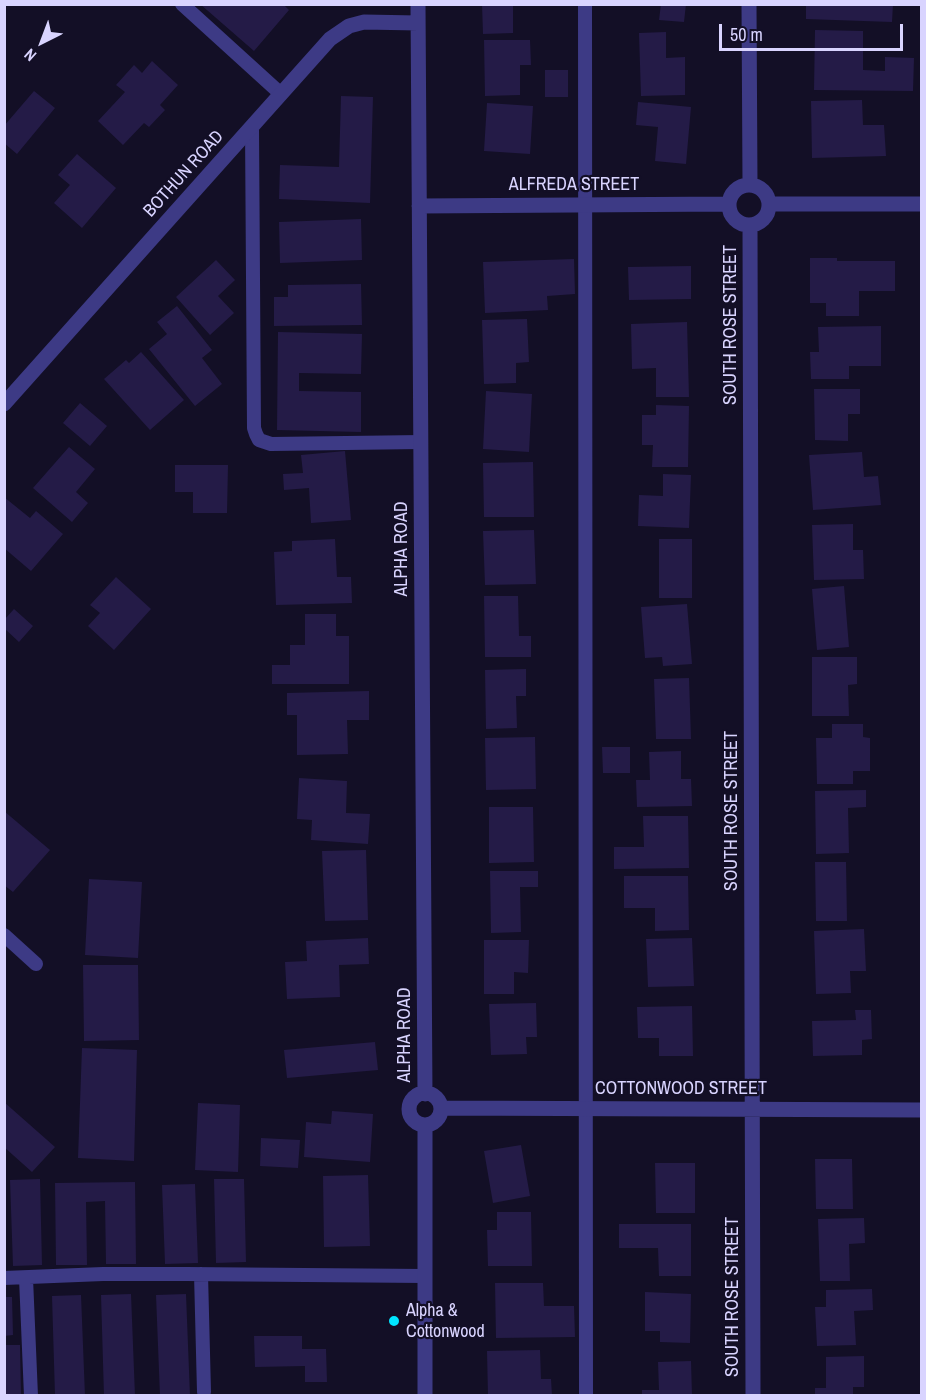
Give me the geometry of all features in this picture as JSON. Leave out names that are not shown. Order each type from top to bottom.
[{"type":"street","name":"ALPHA ROAD","points":[[418,4],[425,1094]]},
{"type":"street","points":[[749,4],[750,184]]},
{"type":"street","name":"BOTHUN ROAD","points":[[4,404],[330,39],[349,26],[364,22],[418,23]]},
{"type":"street","points":[[750,184],[766,193],[770,204],[767,216],[757,224],[750,226],[744,225],[733,217],[729,204],[730,198],[738,188],[750,184]]},
{"type":"street","name":"ALFREDA STREET","points":[[419,206],[729,204]]},
{"type":"street","points":[[770,204],[921,204]]},
{"type":"street","name":"SOUTH ROSE STREET","points":[[750,226],[753,1395]]},
{"type":"street","points":[[420,1094],[429,1094],[437,1099],[441,1108],[435,1122],[425,1125],[416,1122],[409,1109],[412,1100],[420,1094]]},
{"type":"street","name":"COTTONWOOD STREET","points":[[441,1108],[921,1110]]},
{"type":"street","points":[[425,1125],[425,1395]]},
{"type":"lane","points":[[182,4],[281,94]]},
{"type":"lane","points":[[585,4],[586,1395]]},
{"type":"lane","points":[[252,128],[254,428],[259,440],[271,444],[421,442]]},
{"type":"lane","points":[[4,935],[36,964]]},
{"type":"lane","points":[[4,1278],[201,1274],[425,1276]]},
{"type":"lane","points":[[201,1274],[204,1392]]},
{"type":"lane","points":[[26,1278],[31,1395]]},
{"type":"building","points":[[200,4],[283,4],[289,10],[254,51]]},
{"type":"building","points":[[482,4],[513,4],[513,33],[483,34]]},
{"type":"building","points":[[661,4],[686,4],[684,22],[659,20]]},
{"type":"building","points":[[806,4],[893,4],[892,22],[806,19]]},
{"type":"building","points":[[815,30],[863,31],[863,70],[885,71],[885,57],[914,58],[913,91],[814,90]]},
{"type":"building","points":[[666,32],[666,58],[685,57],[685,95],[641,96],[639,33]]},
{"type":"building","points":[[484,40],[530,40],[531,65],[520,65],[520,95],[485,96]]},
{"type":"building","points":[[152,61],[178,85],[160,105],[165,110],[149,127],[144,123],[123,145],[98,121],[125,92],[116,85],[134,65],[142,73]]},
{"type":"building","points":[[545,70],[568,70],[568,97],[545,97]]},
{"type":"building","points":[[34,91],[55,108],[17,154],[4,143],[4,126]]},
{"type":"building","points":[[341,96],[373,97],[370,203],[279,199],[280,165],[339,167]]},
{"type":"building","points":[[862,100],[863,125],[884,125],[886,156],[812,158],[811,101]]},
{"type":"building","points":[[638,102],[691,107],[686,164],[655,161],[658,127],[636,125]]},
{"type":"building","points":[[487,103],[533,106],[530,154],[484,151]]},
{"type":"building","points":[[77,154],[116,188],[82,228],[54,203],[70,185],[58,175]]},
{"type":"building","points":[[361,219],[362,260],[280,263],[279,222]]},
{"type":"building","points":[[810,258],[837,258],[837,261],[895,261],[895,291],[859,291],[859,316],[826,316],[826,303],[810,303]]},
{"type":"building","points":[[574,259],[575,294],[547,296],[548,310],[485,313],[483,262]]},
{"type":"building","points":[[216,260],[235,280],[218,296],[234,313],[210,335],[176,297]]},
{"type":"building","points":[[691,266],[691,299],[629,300],[628,267]]},
{"type":"building","points":[[361,284],[362,325],[274,326],[274,297],[288,297],[288,285]]},
{"type":"building","points":[[177,306],[212,350],[202,358],[222,384],[195,406],[149,349],[167,334],[157,322]]},
{"type":"building","points":[[527,319],[529,362],[516,363],[516,383],[484,384],[482,320]]},
{"type":"building","points":[[687,322],[689,397],[656,397],[656,368],[632,369],[631,324]]},
{"type":"building","points":[[881,326],[881,366],[849,366],[849,379],[811,379],[810,352],[819,352],[818,327]]},
{"type":"building","points":[[278,332],[362,334],[361,374],[299,373],[299,391],[361,392],[361,432],[277,430]]},
{"type":"building","points":[[141,352],[184,400],[150,430],[104,379],[126,360],[129,363]]},
{"type":"building","points":[[814,389],[860,389],[860,414],[848,414],[848,441],[815,440]]},
{"type":"building","points":[[486,391],[532,394],[529,452],[483,449]]},
{"type":"building","points":[[80,403],[107,426],[90,446],[63,423]]},
{"type":"building","points":[[656,405],[689,406],[688,467],[652,467],[653,445],[642,445],[642,415],[656,415]]},
{"type":"building","points":[[69,447],[95,469],[76,492],[88,503],[72,522],[33,488]]},
{"type":"building","points":[[345,451],[351,520],[311,523],[309,488],[284,490],[283,474],[303,473],[301,455]]},
{"type":"building","points":[[862,452],[864,477],[878,476],[881,505],[813,510],[809,455]]},
{"type":"building","points":[[533,462],[534,517],[484,517],[483,463]]},
{"type":"building","points":[[175,465],[228,465],[227,513],[193,513],[193,492],[175,492]]},
{"type":"building","points":[[663,474],[691,475],[689,528],[638,526],[639,495],[663,496]]},
{"type":"building","points":[[4,497],[30,518],[36,511],[63,534],[31,571],[4,548]]},
{"type":"building","points":[[853,524],[853,550],[863,550],[864,579],[814,580],[812,525]]},
{"type":"building","points":[[534,530],[536,584],[485,585],[483,531]]},
{"type":"building","points":[[335,539],[337,577],[351,577],[352,603],[276,605],[274,552],[292,551],[292,541]]},
{"type":"building","points":[[659,539],[692,539],[692,598],[659,598]]},
{"type":"building","points":[[116,577],[151,609],[114,650],[88,626],[100,613],[90,605]]},
{"type":"building","points":[[844,586],[849,647],[817,650],[812,589]]},
{"type":"building","points":[[484,596],[518,596],[519,636],[531,636],[531,657],[485,657]]},
{"type":"building","points":[[687,604],[692,664],[663,666],[662,657],[645,658],[641,607]]},
{"type":"building","points":[[14,609],[33,626],[19,642],[5,629],[5,619]]},
{"type":"building","points":[[305,614],[336,614],[336,636],[349,636],[349,684],[272,684],[272,665],[290,665],[290,645],[305,645]]},
{"type":"building","points":[[812,657],[857,657],[857,684],[848,685],[849,716],[812,716]]},
{"type":"building","points":[[526,669],[526,696],[516,696],[517,728],[486,729],[485,670]]},
{"type":"building","points":[[689,678],[691,739],[656,739],[654,679]]},
{"type":"building","points":[[369,691],[369,720],[347,720],[348,754],[297,755],[297,715],[287,715],[287,693]]},
{"type":"building","points":[[832,724],[863,724],[863,737],[870,738],[870,771],[853,771],[853,784],[817,784],[816,738],[832,738]]},
{"type":"building","points":[[535,737],[536,789],[486,790],[485,738]]},
{"type":"building","points":[[602,747],[630,747],[630,773],[603,773]]},
{"type":"building","points":[[681,751],[681,779],[691,779],[692,806],[637,807],[636,780],[650,780],[649,752]]},
{"type":"building","points":[[299,778],[347,781],[346,813],[370,814],[368,844],[311,840],[312,820],[297,819]]},
{"type":"building","points":[[866,790],[866,807],[848,808],[849,853],[816,854],[815,791]]},
{"type":"building","points":[[489,807],[533,807],[534,862],[489,863]]},
{"type":"building","points":[[4,811],[50,850],[13,892],[4,885]]},
{"type":"building","points":[[643,816],[688,816],[689,868],[614,869],[614,847],[644,847]]},
{"type":"building","points":[[366,850],[368,920],[325,921],[322,851]]},
{"type":"building","points":[[815,862],[846,862],[847,921],[816,921]]},
{"type":"building","points":[[490,871],[538,871],[538,887],[520,887],[521,932],[491,933]]},
{"type":"building","points":[[624,876],[688,876],[689,930],[655,931],[655,908],[624,908]]},
{"type":"building","points":[[89,879],[142,882],[138,958],[85,955]]},
{"type":"building","points":[[864,929],[866,971],[850,971],[851,993],[816,994],[814,931]]},
{"type":"building","points":[[368,938],[369,964],[339,965],[340,997],[287,999],[285,962],[307,961],[306,941]]},
{"type":"building","points":[[692,938],[694,986],[648,987],[646,939]]},
{"type":"building","points":[[484,940],[529,940],[528,973],[514,972],[514,994],[484,994]]},
{"type":"building","points":[[83,965],[138,965],[139,1040],[84,1041]]},
{"type":"building","points":[[536,1003],[537,1037],[526,1037],[527,1054],[491,1055],[489,1004]]},
{"type":"building","points":[[692,1006],[693,1056],[659,1056],[659,1038],[638,1038],[637,1007]]},
{"type":"building","points":[[855,1010],[871,1010],[872,1039],[862,1040],[862,1055],[813,1056],[812,1021],[856,1020]]},
{"type":"building","points":[[375,1042],[378,1070],[287,1078],[284,1050]]},
{"type":"building","points":[[82,1048],[137,1050],[134,1161],[78,1158]]},
{"type":"building","points":[[4,1102],[55,1147],[32,1172],[4,1147]]},
{"type":"building","points":[[198,1103],[240,1105],[238,1172],[195,1170]]},
{"type":"building","points":[[332,1111],[373,1114],[370,1162],[304,1157],[306,1122],[331,1124]]},
{"type":"building","points":[[261,1138],[300,1140],[298,1168],[260,1166]]},
{"type":"building","points":[[521,1145],[530,1196],[493,1203],[484,1151]]},
{"type":"building","points":[[815,1159],[852,1159],[853,1209],[816,1209]]},
{"type":"building","points":[[655,1163],[695,1163],[695,1213],[656,1213]]},
{"type":"building","points":[[368,1175],[370,1246],[324,1247],[323,1176]]},
{"type":"building","points":[[40,1179],[42,1265],[13,1266],[10,1180]]},
{"type":"building","points":[[214,1179],[244,1179],[246,1262],[216,1263]]},
{"type":"building","points":[[135,1182],[136,1264],[106,1264],[105,1201],[86,1202],[87,1265],[56,1265],[55,1183]]},
{"type":"building","points":[[195,1184],[198,1263],[165,1264],[162,1185]]},
{"type":"building","points":[[497,1212],[531,1212],[532,1266],[488,1266],[487,1230],[497,1230]]},
{"type":"building","points":[[864,1218],[865,1243],[849,1244],[850,1281],[820,1281],[818,1219]]},
{"type":"building","points":[[619,1224],[691,1224],[691,1276],[659,1276],[658,1248],[619,1248]]},
{"type":"building","points":[[495,1283],[543,1283],[544,1306],[574,1306],[575,1337],[496,1338]]},
{"type":"building","points":[[872,1289],[873,1310],[854,1311],[856,1345],[817,1346],[815,1307],[826,1307],[826,1290]]},
{"type":"building","points":[[645,1292],[691,1294],[690,1343],[660,1342],[660,1331],[645,1331]]},
{"type":"building","points":[[131,1294],[135,1396],[104,1396],[101,1295]]},
{"type":"building","points":[[186,1294],[190,1396],[160,1396],[156,1295]]},
{"type":"building","points":[[81,1295],[85,1396],[55,1396],[52,1296]]},
{"type":"building","points":[[4,1297],[12,1297],[13,1335],[4,1336]]},
{"type":"building","points":[[254,1336],[302,1336],[302,1349],[326,1349],[327,1382],[305,1382],[305,1366],[255,1367]]},
{"type":"building","points":[[4,1345],[20,1345],[21,1396],[4,1396]]},
{"type":"building","points":[[540,1350],[541,1379],[551,1379],[552,1396],[488,1396],[487,1351]]},
{"type":"building","points":[[864,1356],[864,1387],[853,1387],[853,1396],[815,1396],[815,1388],[826,1388],[826,1357]]},
{"type":"building","points":[[691,1361],[692,1396],[642,1396],[642,1390],[659,1390],[658,1362]]},
{"type":"place","name":"Alpha & Cottonwood","points":[[394,1321]]}]
